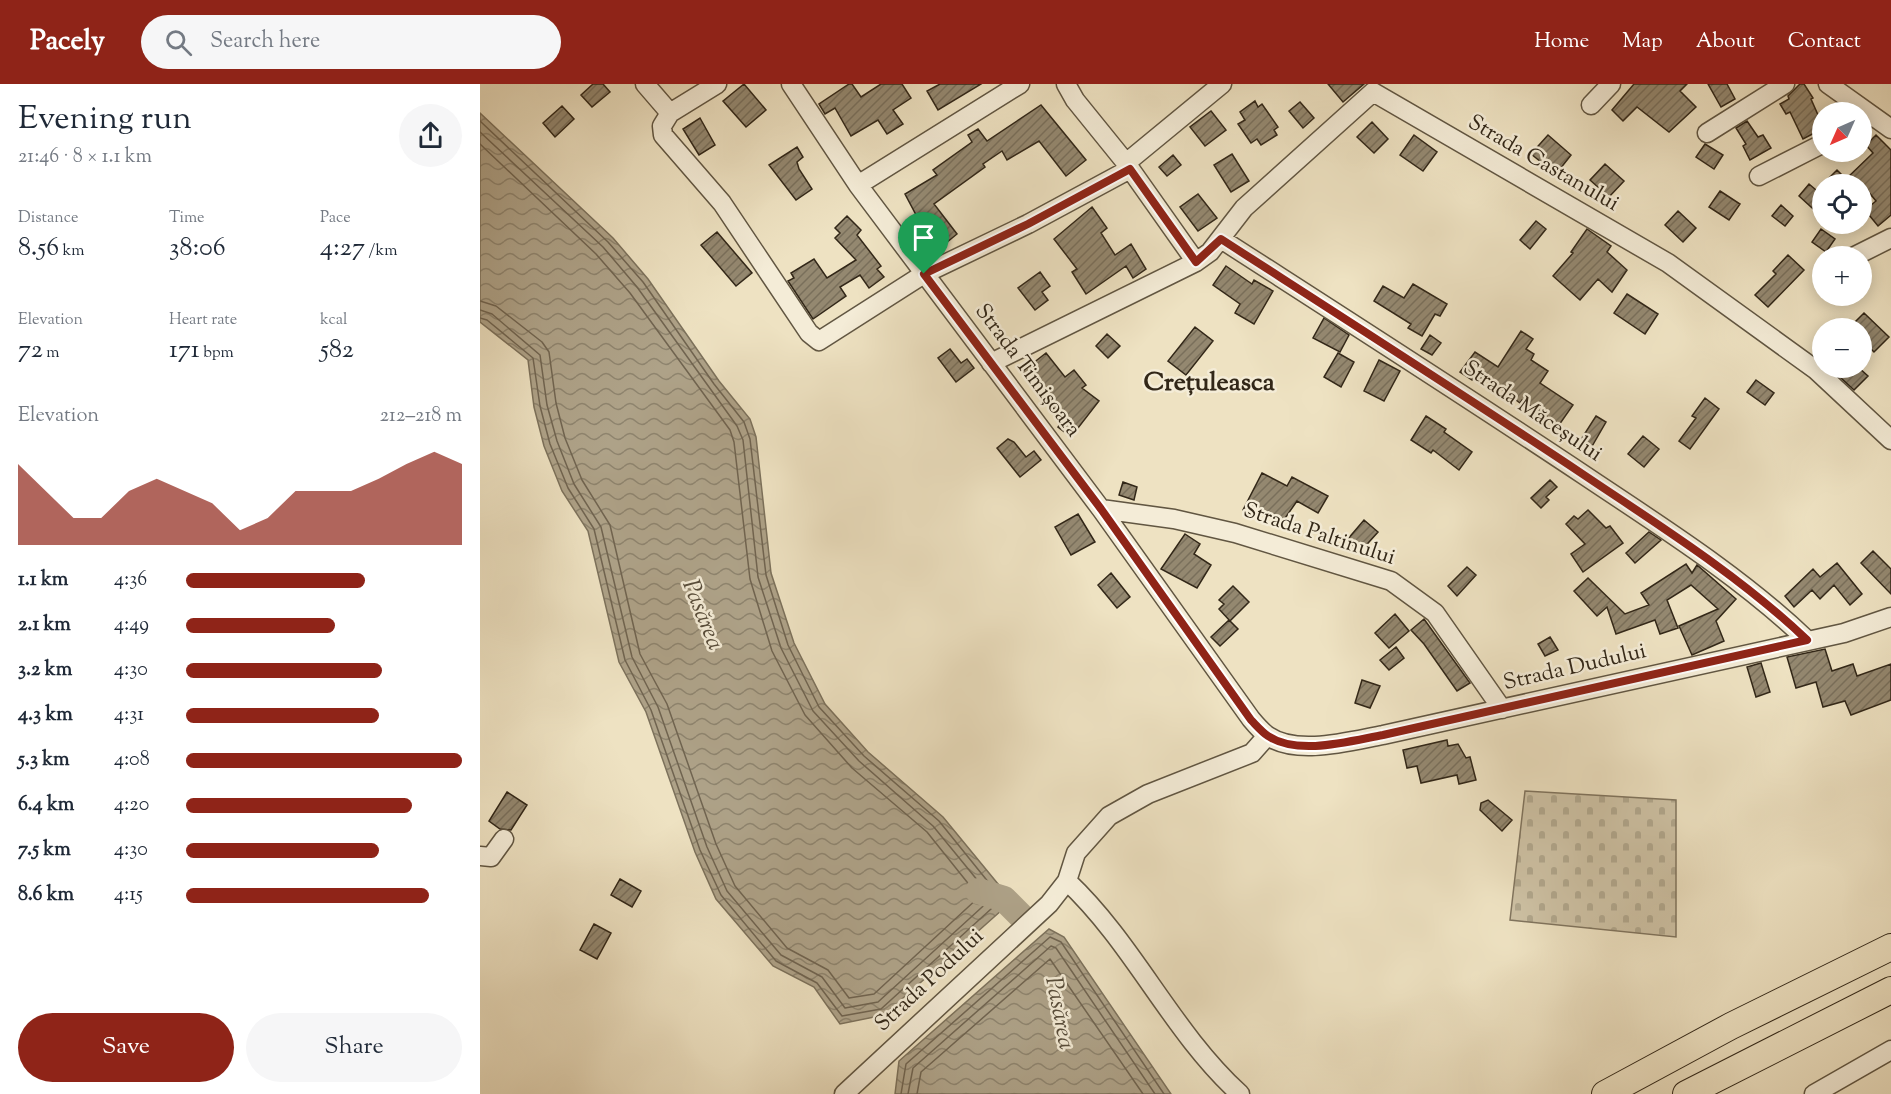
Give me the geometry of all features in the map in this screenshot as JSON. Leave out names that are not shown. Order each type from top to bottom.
[{"type":"highway","points":[[1605,1094],[1731,1026],[1891,946]]},
{"type":"highway","points":[[1686,1094],[1891,990]]},
{"type":"street","points":[[645,84],[670,113]]},
{"type":"street","points":[[717,84],[670,113],[662,126],[663,135],[722,203],[814,339],[819,341],[828,338],[924,274],[1028,224],[1128,166],[1222,84]]},
{"type":"street","name":"Strada Timișoara","points":[[791,84],[858,185],[1101,509]]},
{"type":"street","points":[[858,185],[1020,84]]},
{"type":"street","points":[[1066,84],[1102,137],[1128,166],[1196,262]]},
{"type":"street","points":[[1591,105],[1611,84]]},
{"type":"street","points":[[1707,133],[1785,84]]},
{"type":"street","points":[[1828,84],[1847,102]]},
{"type":"street","name":"Strada Castanului","points":[[991,363],[1196,262],[1221,239],[1244,208],[1373,88],[1668,263],[1816,370],[1891,440]]},
{"type":"street","points":[[1872,122],[1891,129]]},
{"type":"street","points":[[1759,176],[1812,149]]},
{"type":"street","points":[[1872,248],[1891,238]]},
{"type":"street","name":"Strada Măceșului","points":[[1221,239],[1455,389],[1671,534],[1760,599],[1807,640]]},
{"type":"street","points":[[1101,509],[1251,720],[1267,736],[1252,753],[1148,794],[1109,816],[1084,841],[1069,874],[1114,931],[1180,1030],[1211,1067],[1240,1094]]},
{"type":"street","name":"Strada Paltinului","points":[[1101,509],[1174,519],[1235,533],[1391,581],[1435,614],[1502,709]]},
{"type":"street","name":"Strada Dudului","points":[[1267,736],[1281,742],[1317,746],[1383,735],[1844,633],[1891,617]]},
{"type":"street","points":[[480,856],[491,857],[504,838]]},
{"type":"street","name":"Strada Podului","points":[[844,1094],[1049,904],[1069,874]]},
{"type":"street","points":[[1814,1094],[1891,1050]]},
{"type":"green space","points":[[1525,791],[1676,800],[1676,937],[1510,920]]},
{"type":"water","points":[[480,113],[613,238],[648,279],[719,381],[750,419],[756,437],[771,573],[794,643],[825,704],[868,752],[943,817],[1012,901],[884,1015],[840,1024],[814,987],[773,966],[716,899],[695,852],[646,712],[619,662],[588,531],[562,491],[544,446],[534,407],[528,360],[480,322]]},
{"type":"water","points":[[1049,929],[1064,937],[1171,1094],[895,1094],[899,1061]]},
{"type":"building","points":[[593,84],[603,84],[610,92],[592,107],[581,95]]},
{"type":"building","points":[[744,84],[766,110],[746,127],[723,101]]},
{"type":"building","points":[[852,84],[861,97],[881,84],[902,84],[911,98],[893,110],[903,124],[887,134],[878,120],[851,136],[835,108],[825,114],[819,104]]},
{"type":"building","points":[[940,84],[981,84],[938,110],[927,91]]},
{"type":"building","points":[[1328,84],[1364,84],[1343,102]]},
{"type":"building","points":[[1634,84],[1687,84],[1680,91],[1696,107],[1669,132],[1637,107],[1623,121],[1612,110]]},
{"type":"building","points":[[1708,84],[1727,84],[1735,99],[1721,107]]},
{"type":"building","points":[[1800,84],[1804,84],[1813,98],[1811,99],[1812,134],[1803,139],[1790,112],[1786,114],[1780,104],[1789,99],[1788,96]]},
{"type":"building","points":[[1255,101],[1258,107],[1262,104],[1278,127],[1274,130],[1277,135],[1261,145],[1257,139],[1251,143],[1238,124],[1245,120],[1240,112]]},
{"type":"building","points":[[1300,102],[1314,118],[1303,128],[1289,111]]},
{"type":"building","points":[[1041,105],[1086,160],[1066,176],[1039,141],[1007,160],[1002,151],[983,164],[985,167],[934,204],[957,234],[940,248],[923,228],[905,194],[937,175],[933,170],[972,142],[968,135],[978,129],[987,141]]},
{"type":"building","points":[[562,106],[574,119],[555,137],[543,123]]},
{"type":"building","points":[[1211,111],[1226,130],[1205,146],[1190,127]]},
{"type":"building","points":[[700,118],[715,145],[699,155],[683,129]]},
{"type":"building","points":[[1747,121],[1758,137],[1763,135],[1771,148],[1750,160],[1743,146],[1746,144],[1736,128]]},
{"type":"building","points":[[1372,122],[1388,139],[1374,153],[1357,137]]},
{"type":"building","points":[[1414,135],[1437,152],[1423,171],[1400,155]]},
{"type":"building","points":[[1548,135],[1571,155],[1556,174],[1531,154]]},
{"type":"building","points":[[1876,135],[1891,150],[1891,215],[1878,226],[1872,219],[1872,204],[1876,201],[1872,196],[1872,174],[1851,174],[1864,162],[1872,162],[1872,139]]},
{"type":"building","points":[[1705,144],[1723,155],[1714,169],[1696,157]]},
{"type":"building","points":[[797,147],[803,157],[797,162],[799,169],[812,189],[796,200],[769,165]]},
{"type":"building","points":[[1232,154],[1249,181],[1231,192],[1214,165]]},
{"type":"building","points":[[1173,155],[1181,165],[1167,176],[1159,167]]},
{"type":"building","points":[[1605,164],[1624,181],[1609,197],[1590,180]]},
{"type":"building","points":[[1809,184],[1812,187],[1812,208],[1799,196]]},
{"type":"building","points":[[1720,191],[1740,204],[1729,220],[1709,207]]},
{"type":"building","points":[[1198,194],[1217,218],[1198,231],[1180,207]]},
{"type":"building","points":[[1781,205],[1793,216],[1785,226],[1772,216]]},
{"type":"building","points":[[1092,207],[1107,228],[1101,233],[1115,255],[1131,244],[1146,269],[1133,278],[1126,266],[1086,294],[1072,272],[1077,269],[1054,239]]},
{"type":"building","points":[[1678,211],[1696,228],[1683,242],[1665,225]]},
{"type":"building","points":[[847,216],[861,230],[857,235],[881,266],[877,269],[884,277],[869,288],[860,275],[840,287],[846,296],[813,319],[788,281],[794,278],[791,273],[814,259],[827,278],[856,260],[835,238],[840,233],[835,228]]},
{"type":"building","points":[[1536,221],[1546,229],[1530,249],[1520,240]]},
{"type":"building","points":[[1587,229],[1611,246],[1607,252],[1627,270],[1612,292],[1598,279],[1580,300],[1553,276],[1573,253],[1571,252]]},
{"type":"building","points":[[717,232],[752,273],[736,286],[701,245]]},
{"type":"building","points":[[1818,234],[1828,234],[1835,239],[1830,246],[1818,246],[1812,242]]},
{"type":"building","points":[[1788,255],[1804,270],[1768,307],[1755,295],[1776,274],[1773,271]]},
{"type":"building","points":[[1226,266],[1252,284],[1254,280],[1273,291],[1254,324],[1235,313],[1240,304],[1213,285]]},
{"type":"building","points":[[1040,272],[1050,286],[1042,292],[1048,300],[1035,310],[1018,288]]},
{"type":"building","points":[[1413,284],[1447,304],[1440,316],[1435,314],[1422,336],[1408,328],[1411,324],[1374,301],[1383,286],[1404,298]]},
{"type":"building","points":[[1627,294],[1658,314],[1645,334],[1614,313]]},
{"type":"building","points":[[1864,313],[1869,318],[1859,318]]},
{"type":"building","points":[[1324,318],[1349,335],[1340,352],[1313,338]]},
{"type":"building","points":[[1872,321],[1889,337],[1874,352],[1872,350]]},
{"type":"building","points":[[1195,327],[1213,341],[1186,375],[1168,361]]},
{"type":"building","points":[[1521,331],[1533,339],[1526,349],[1534,354],[1531,360],[1548,371],[1540,383],[1573,405],[1559,425],[1522,400],[1520,403],[1484,376],[1480,381],[1474,377],[1472,380],[1460,372],[1475,352],[1498,367]]},
{"type":"building","points":[[1107,334],[1120,346],[1108,358],[1096,346]]},
{"type":"building","points":[[1430,335],[1441,343],[1432,355],[1421,349]]},
{"type":"building","points":[[950,349],[961,363],[967,359],[974,368],[956,382],[938,358]]},
{"type":"building","points":[[1046,353],[1065,377],[1074,370],[1086,385],[1082,388],[1099,401],[1071,437],[1058,427],[1063,420],[1023,371]]},
{"type":"building","points":[[1338,353],[1354,362],[1341,387],[1324,377]]},
{"type":"building","points":[[1379,360],[1400,371],[1384,401],[1364,391]]},
{"type":"building","points":[[1841,378],[1866,378],[1854,390]]},
{"type":"building","points":[[1756,380],[1774,393],[1765,405],[1747,392]]},
{"type":"building","points":[[1705,398],[1719,409],[1690,449],[1679,441],[1696,418],[1692,416]]},
{"type":"building","points":[[1426,416],[1446,429],[1444,432],[1472,452],[1459,470],[1433,450],[1431,453],[1411,440]]},
{"type":"building","points":[[1596,416],[1606,422],[1591,448],[1580,441]]},
{"type":"building","points":[[1643,436],[1659,449],[1644,467],[1628,454]]},
{"type":"building","points":[[1008,439],[1014,442],[1026,457],[1034,451],[1041,460],[1020,477],[997,448]]},
{"type":"building","points":[[1262,473],[1287,486],[1292,477],[1328,496],[1318,513],[1297,501],[1281,524],[1259,511],[1256,517],[1243,510]]},
{"type":"building","points":[[1550,480],[1557,487],[1546,497],[1549,500],[1541,508],[1531,498]]},
{"type":"building","points":[[1123,482],[1137,487],[1134,500],[1119,495]]},
{"type":"building","points":[[1588,510],[1606,528],[1610,526],[1623,543],[1583,572],[1571,554],[1585,544],[1566,524],[1574,516],[1578,519]]},
{"type":"building","points":[[1078,514],[1095,542],[1071,555],[1055,527]]},
{"type":"building","points":[[1364,520],[1378,532],[1360,552],[1347,540]]},
{"type":"building","points":[[1649,532],[1661,540],[1635,563],[1626,553]]},
{"type":"building","points":[[1185,534],[1200,544],[1194,554],[1211,565],[1197,588],[1161,569]]},
{"type":"building","points":[[1873,551],[1891,569],[1891,594],[1861,563]]},
{"type":"building","points":[[1837,563],[1862,594],[1850,605],[1834,585],[1820,599],[1812,590],[1794,607],[1785,596],[1813,569],[1820,577]]},
{"type":"building","points":[[1686,564],[1692,573],[1697,565],[1736,599],[1716,621],[1724,641],[1692,655],[1679,626],[1718,609],[1691,585],[1667,600],[1678,628],[1660,634],[1655,620],[1616,634],[1607,607],[1597,616],[1574,591],[1588,578],[1625,614],[1649,605],[1641,593]]},
{"type":"building","points":[[1467,567],[1476,575],[1457,596],[1448,586]]},
{"type":"building","points":[[1111,573],[1130,597],[1117,608],[1098,585]]},
{"type":"building","points":[[1233,586],[1249,602],[1230,621],[1219,609],[1224,604],[1219,600]]},
{"type":"building","points":[[1395,614],[1409,631],[1389,648],[1375,633]]},
{"type":"building","points":[[1424,619],[1470,683],[1457,691],[1424,644],[1411,630]]},
{"type":"building","points":[[1229,620],[1238,629],[1220,646],[1211,637]]},
{"type":"building","points":[[1550,637],[1558,650],[1545,656],[1538,644]]},
{"type":"building","points":[[1396,647],[1404,658],[1389,670],[1380,660]]},
{"type":"building","points":[[1825,649],[1832,671],[1853,664],[1857,676],[1891,664],[1891,700],[1851,715],[1845,701],[1823,707],[1816,682],[1796,688],[1787,657]]},
{"type":"building","points":[[1761,663],[1770,692],[1756,697],[1747,667]]},
{"type":"building","points":[[1362,680],[1380,686],[1370,708],[1355,703]]},
{"type":"building","points":[[1447,740],[1448,746],[1458,744],[1466,758],[1470,757],[1476,780],[1459,784],[1457,775],[1421,783],[1417,766],[1407,768],[1403,750]]},
{"type":"building","points":[[507,792],[527,805],[511,830],[500,829],[489,821]]},
{"type":"building","points":[[1488,800],[1512,820],[1502,831],[1480,810],[1481,803]]},
{"type":"building","points":[[620,879],[641,891],[632,907],[611,895]]},
{"type":"building","points":[[594,924],[611,933],[597,959],[580,950]]},
{"type":"waterway","name":"Pasărea","points":[[978,891],[1004,899],[1020,915]]},
{"type":"district","name":"Crețuleasca","points":[[1209,383]]},
{"type":"route","points":[[1130,169],[1196,262],[1210,252],[1221,239],[1455,389],[1671,534],[1760,599],[1796,628],[1807,640],[1383,735],[1317,746],[1281,742],[1267,736],[1251,720],[1101,509],[924,274],[1028,224],[1130,169]]}]
